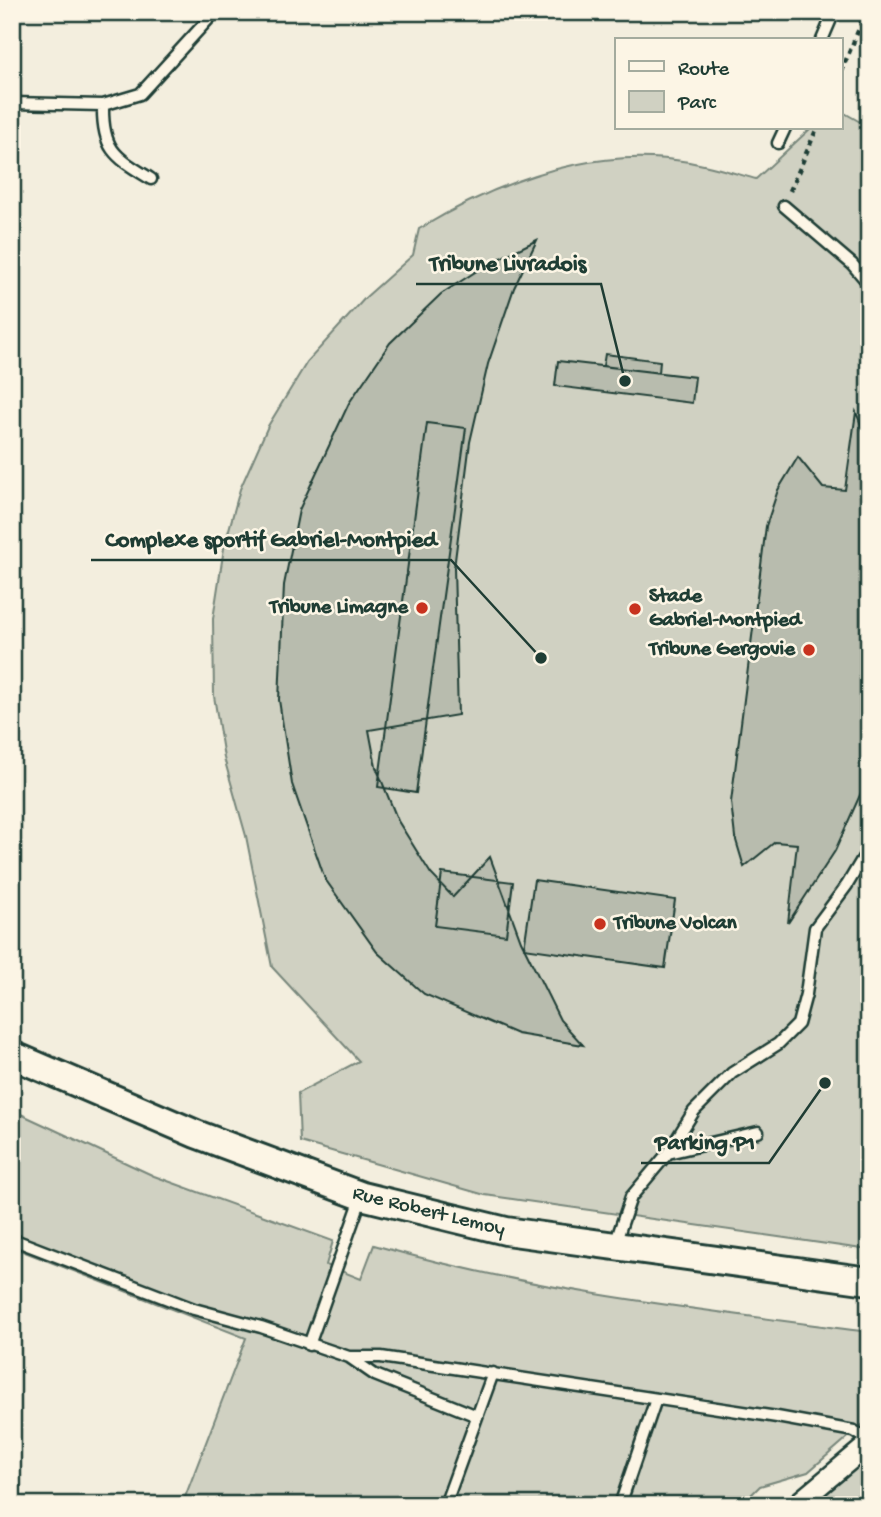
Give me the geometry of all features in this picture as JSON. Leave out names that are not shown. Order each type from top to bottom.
[{"type":"main road","name":"Rue Robert Lemoy","points":[[12,1055],[209,1139],[362,1196],[506,1231],[614,1248],[705,1257],[869,1281]]},
{"type":"street","points":[[796,1505],[869,1442]]},
{"type":"lane","points":[[12,103],[103,105],[141,94],[215,12]]},
{"type":"lane","points":[[823,38],[834,12]]},
{"type":"lane","points":[[103,105],[103,127],[115,157],[151,179]]},
{"type":"lane","points":[[778,143],[784,130]]},
{"type":"lane","points":[[784,206],[852,264],[869,284]]},
{"type":"lane","points":[[614,1248],[631,1197],[668,1153],[694,1111],[732,1073],[778,1044],[798,1024],[806,994],[815,928],[847,885],[869,848]]},
{"type":"lane","points":[[668,1153],[758,1132]]},
{"type":"lane","points":[[309,1345],[362,1196]]},
{"type":"lane","points":[[12,1239],[194,1309],[261,1327],[349,1357],[381,1357],[493,1373],[846,1429],[869,1442]]},
{"type":"lane","points":[[349,1357],[375,1376],[477,1416]]},
{"type":"lane","points":[[445,1505],[493,1373]]},
{"type":"lane","points":[[620,1505],[656,1399]]},
{"type":"path","points":[[842,70],[866,12]]},
{"type":"path","points":[[784,206],[816,130]]},
{"type":"green space","points":[[842,112],[869,127],[869,1250],[485,1195],[300,1142],[298,1093],[359,1061],[272,967],[246,836],[224,758],[214,696],[213,619],[224,548],[240,489],[268,426],[307,362],[366,297],[413,255],[419,229],[515,182],[583,163],[653,158],[689,162],[756,179],[809,130],[842,130]]},
{"type":"green space","points":[[12,1110],[154,1176],[333,1241],[326,1265],[361,1279],[374,1245],[496,1275],[620,1298],[869,1332],[869,1419],[808,1472],[760,1486],[741,1505],[182,1505],[246,1338],[12,1247]]},
{"type":"green space","points":[[869,1444],[869,1505],[797,1505]]},
{"type":"building","points":[[537,240],[514,288],[488,364],[470,442],[454,568],[458,715],[369,730],[376,767],[398,821],[431,874],[453,897],[490,857],[521,941],[560,1020],[583,1045],[517,1034],[424,994],[377,952],[325,879],[292,784],[279,700],[284,585],[299,510],[349,403],[390,343],[441,294],[486,265]]},
{"type":"building","points":[[605,354],[660,361],[659,373],[603,366]]},
{"type":"building","points":[[558,361],[695,377],[692,403],[555,386]]},
{"type":"building","name":"Tribune Gergovie","points":[[856,412],[869,444],[869,775],[835,851],[788,923],[797,844],[775,842],[744,867],[735,837],[731,802],[766,526],[778,490],[798,457],[823,488],[845,490]]},
{"type":"building","name":"Tribune Limagne","points":[[427,423],[466,428],[416,793],[378,787]]},
{"type":"building","points":[[442,873],[513,882],[506,935],[435,926]]},
{"type":"building","name":"Tribune Volcan","points":[[534,880],[675,900],[665,968],[524,948]]},
{"type":"place","name":"Tribune Livradois","points":[[625,381]]},
{"type":"place","name":"Tribune Limagne","points":[[422,608]]},
{"type":"place","name":"Stade Gabriel-Montpied","points":[[635,609]]},
{"type":"place","name":"Tribune Gergovie","points":[[809,650]]},
{"type":"place","name":"Complexe sportif Gabriel-Montpied","points":[[541,658]]},
{"type":"place","name":"Tribune Volcan","points":[[600,924]]},
{"type":"place","name":"Parking P1","points":[[825,1083]]}]
